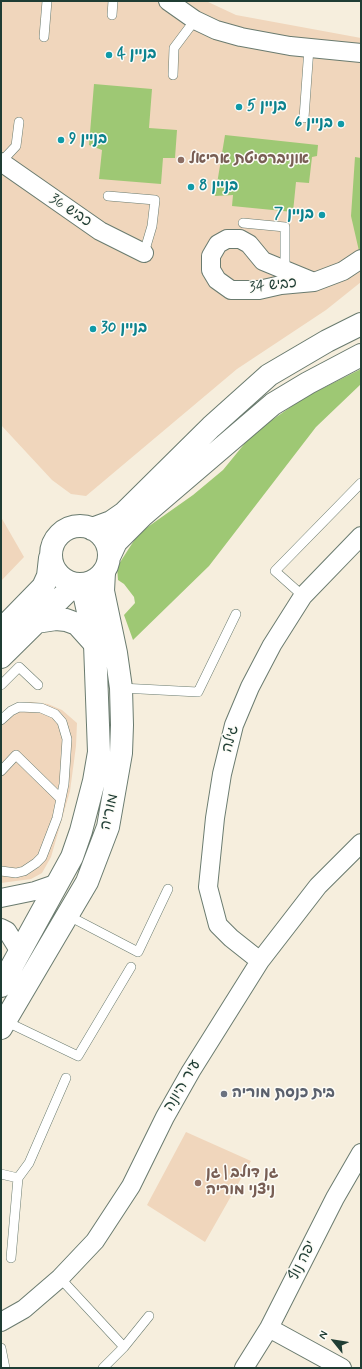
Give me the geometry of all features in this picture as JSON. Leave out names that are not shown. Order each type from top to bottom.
[{"type":"main road","points":[[1,630],[43,587],[48,576],[53,543],[62,531],[78,526],[92,528],[111,522],[124,513],[211,427],[269,375],[320,344],[361,324]]},
{"type":"main road","points":[[50,558],[52,567],[65,581],[77,585],[89,583],[106,565],[116,542],[142,516],[273,404],[308,383],[361,355]]},
{"type":"main road","points":[[92,528],[105,540],[108,548],[106,565]]},
{"type":"main road","name":"מוריה","points":[[3,1024],[87,882],[108,827],[121,753],[121,688],[116,653],[103,591],[106,565]]},
{"type":"main road","points":[[1,657],[36,622],[77,585]]},
{"type":"main road","name":"מוריה","points":[[1,986],[72,857],[82,831],[94,781],[98,759],[95,644],[85,598],[77,585]]},
{"type":"main road","points":[[36,622],[56,619],[66,620],[77,624],[95,644]]},
{"type":"street","points":[[168,1],[195,20],[216,30],[241,38],[361,54]]},
{"type":"street","name":"כביש 36","points":[[1,162],[100,231],[144,253]]},
{"type":"street","name":"כביש 34","points":[[314,282],[263,260],[249,244],[240,239],[227,239],[218,244],[210,256],[211,270],[217,280],[231,290],[260,290],[281,285],[314,282],[343,271],[361,259]]},
{"type":"street","name":"גילה","points":[[260,961],[231,938],[218,925],[208,887],[215,818],[222,774],[234,725],[250,687],[272,645],[303,596],[361,536]]},
{"type":"street","name":"עיר היונה","points":[[1,1322],[24,1309],[60,1278],[95,1241],[127,1192],[164,1117],[260,961],[318,886],[361,843]]},
{"type":"street","points":[[1,898],[35,891],[58,883]]},
{"type":"street","points":[[1,928],[7,931],[20,952]]},
{"type":"street","name":"יפה נוף","points":[[244,1368],[269,1328],[335,1198],[361,1153]]},
{"type":"street","points":[[269,1328],[342,1368]]},
{"type":"lane","points":[[44,37],[47,1]]},
{"type":"lane","points":[[112,15],[113,1]]},
{"type":"lane","points":[[173,75],[174,48],[195,20]]},
{"type":"lane","points":[[304,118],[309,48]]},
{"type":"lane","points":[[1,162],[16,146],[19,122]]},
{"type":"lane","points":[[108,196],[155,200],[152,226],[144,253]]},
{"type":"lane","points":[[242,223],[285,227],[285,270]]},
{"type":"lane","points":[[303,596],[275,571],[361,483]]},
{"type":"lane","points":[[121,688],[198,692],[236,614]]},
{"type":"lane","points":[[1,685],[19,667],[38,685]]},
{"type":"lane","points":[[1,720],[11,711],[19,707],[29,706],[42,708],[55,714],[62,722],[67,738],[64,784],[58,818],[42,857],[36,864],[24,872],[8,873],[1,871]]},
{"type":"lane","points":[[1,771],[16,755],[61,799]]},
{"type":"lane","points":[[68,915],[138,952],[168,889]]},
{"type":"lane","points":[[3,1024],[78,1056],[131,967]]},
{"type":"lane","points":[[11,1258],[18,1178],[28,1163],[66,1078]]},
{"type":"lane","points":[[1,1174],[18,1178]]},
{"type":"lane","points":[[60,1278],[124,1346]]},
{"type":"lane","points":[[103,1368],[149,1316]]},
{"type":"lane","points":[[1,1348],[5,1368]]},
{"type":"shaded area","name":"אוניברסיטת אריאל","points":[[1,1],[206,1],[236,15],[361,38],[361,282],[326,310],[237,369],[86,496],[71,494],[52,480],[1,425]]},
{"type":"shaded area","points":[[1,517],[24,557],[1,581]]},
{"type":"shaded area","points":[[31,702],[48,704],[62,710],[77,723],[76,746],[70,791],[51,857],[42,873],[31,879],[1,883],[1,714],[13,706]]},
{"type":"shaded area","name":"גן דולב | גן ניצני מוריה","points":[[186,1132],[251,1161],[205,1242],[147,1205]]},
{"type":"green space","points":[[94,84],[152,89],[149,128],[177,130],[175,158],[163,158],[161,184],[99,179],[102,150],[89,145]]},
{"type":"green space","points":[[225,135],[318,145],[317,156],[312,157],[309,183],[296,182],[293,212],[232,206],[233,195],[215,196]]},
{"type":"green space","points":[[355,157],[361,158],[361,250],[359,251],[351,216]]},
{"type":"green space","points":[[361,369],[361,384],[316,427],[209,566],[133,640],[124,615],[135,603],[134,597],[124,584],[118,580],[117,567],[135,539],[142,531],[193,495],[223,470],[250,437],[262,427],[305,397]]},
{"type":"place","name":"בניין 4","points":[[109,55]]},
{"type":"place","name":"בניין 5","points":[[239,107]]},
{"type":"place","name":"בניין 6","points":[[341,124]]},
{"type":"place","name":"בניין 9","points":[[61,140]]},
{"type":"place","name":"אוניברסיטת אריאל","points":[[181,160]]},
{"type":"place","name":"בניין 8","points":[[191,187]]},
{"type":"place","name":"בניין 7","points":[[322,215]]},
{"type":"place","name":"בניין 30","points":[[93,329]]},
{"type":"place","name":"בית כנסת מוריה","points":[[224,1094]]},
{"type":"place","name":"גן דולב | גן ניצני מוריה","points":[[198,1183]]}]
